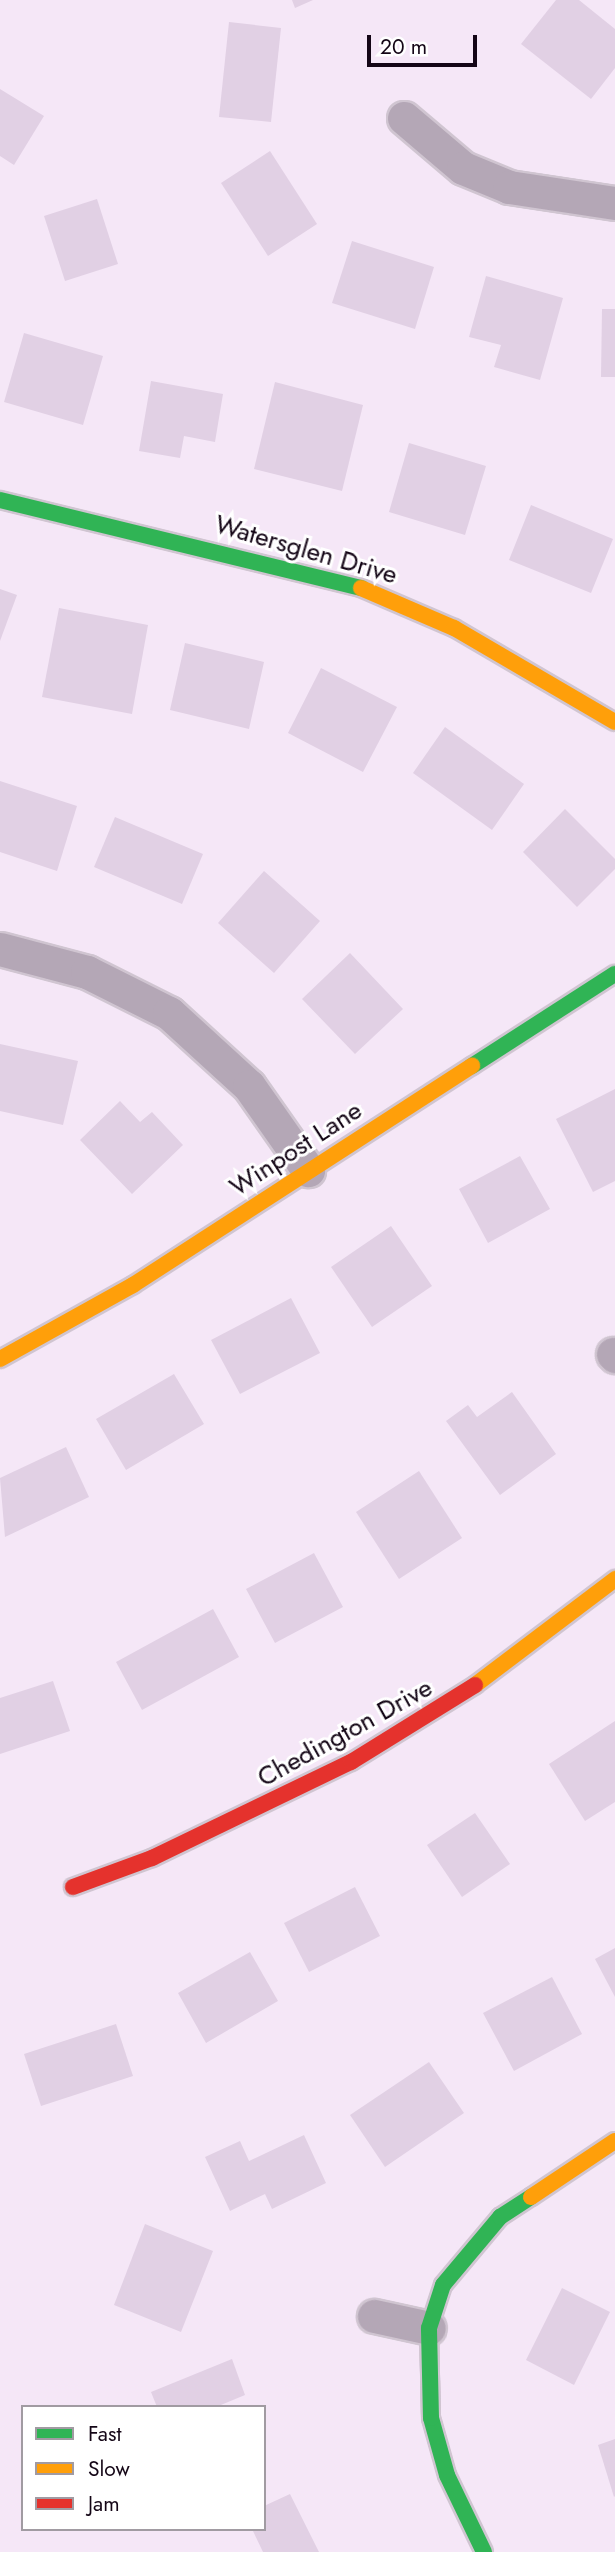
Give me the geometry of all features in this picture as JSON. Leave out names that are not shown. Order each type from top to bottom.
[{"type":"street","points":[[404,118],[463,168],[509,187],[615,203]]},
{"type":"street","name":"Watersglen Drive","points":[[0,500],[373,591],[454,628],[615,722]]},
{"type":"street","points":[[0,949],[87,972],[169,1013],[249,1086],[308,1170]]},
{"type":"street","name":"Winpost Lane","points":[[0,1359],[133,1285],[615,974]]},
{"type":"street","name":"Chedington Drive","points":[[72,1887],[290,1795],[382,1744],[517,1659],[615,1578]]},
{"type":"street","points":[[484,2552],[447,2475],[431,2418],[429,2328],[443,2285],[500,2217],[615,2141]]},
{"type":"street","points":[[374,2316],[429,2328]]},
{"type":"building","points":[[292,0],[313,0],[295,8]]},
{"type":"building","points":[[556,0],[579,0],[615,29],[615,68],[591,99],[521,44]]},
{"type":"building","points":[[229,22],[281,28],[271,122],[219,117]]},
{"type":"building","points":[[0,89],[44,116],[14,165],[0,156]]},
{"type":"building","points":[[270,151],[317,224],[268,256],[221,183]]},
{"type":"building","points":[[97,199],[118,264],[65,281],[44,216]]},
{"type":"building","points":[[352,241],[434,267],[415,329],[332,303]]},
{"type":"building","points":[[486,276],[563,298],[540,380],[494,367],[501,345],[469,337]]},
{"type":"building","points":[[602,309],[615,309],[615,377],[601,377]]},
{"type":"building","points":[[24,333],[103,356],[83,425],[4,402]]},
{"type":"building","points":[[151,381],[223,394],[215,442],[184,436],[180,458],[139,451]]},
{"type":"building","points":[[275,382],[363,405],[342,491],[254,469]]},
{"type":"building","points":[[409,443],[486,466],[465,535],[389,512]]},
{"type":"building","points":[[531,505],[613,539],[591,593],[509,560]]},
{"type":"building","points":[[0,589],[17,595],[0,641]]},
{"type":"building","points":[[59,608],[148,625],[132,714],[42,697]]},
{"type":"building","points":[[185,643],[264,662],[249,729],[170,710]]},
{"type":"building","points":[[321,668],[397,707],[363,772],[288,733]]},
{"type":"building","points":[[445,727],[524,784],[492,830],[413,773]]},
{"type":"building","points":[[0,781],[77,806],[57,871],[0,852]]},
{"type":"building","points":[[565,809],[615,859],[615,869],[577,907],[523,852]]},
{"type":"building","points":[[115,817],[203,854],[182,904],[94,867]]},
{"type":"building","points":[[264,871],[320,921],[274,973],[218,923]]},
{"type":"building","points":[[350,953],[403,1009],[355,1054],[302,999]]},
{"type":"building","points":[[0,1044],[78,1061],[63,1125],[0,1111]]},
{"type":"building","points":[[615,1089],[615,1181],[593,1192],[556,1119]]},
{"type":"building","points":[[120,1101],[140,1122],[152,1112],[183,1145],[132,1194],[80,1140]]},
{"type":"building","points":[[520,1156],[550,1209],[488,1243],[459,1189]]},
{"type":"building","points":[[391,1226],[432,1286],[372,1327],[331,1267]]},
{"type":"building","points":[[291,1298],[320,1353],[240,1394],[211,1340]]},
{"type":"building","points":[[174,1374],[204,1424],[126,1470],[96,1419]]},
{"type":"building","points":[[512,1392],[556,1454],[500,1495],[446,1421],[468,1405],[477,1417]]},
{"type":"building","points":[[66,1447],[89,1497],[5,1537],[0,1478]]},
{"type":"building","points":[[419,1471],[462,1538],[399,1579],[356,1512]]},
{"type":"building","points":[[314,1553],[343,1607],[275,1643],[246,1589]]},
{"type":"building","points":[[213,1609],[239,1657],[142,1710],[116,1662]]},
{"type":"building","points":[[53,1681],[70,1731],[0,1754],[0,1698]]},
{"type":"building","points":[[615,1721],[615,1802],[585,1821],[549,1764]]},
{"type":"building","points":[[475,1813],[510,1864],[462,1897],[427,1845]]},
{"type":"building","points":[[355,1887],[380,1936],[309,1972],[284,1923]]},
{"type":"building","points":[[615,1948],[615,1997],[595,1959]]},
{"type":"building","points":[[250,1952],[278,2001],[206,2043],[178,1993]]},
{"type":"building","points":[[552,1977],[582,2034],[514,2071],[483,2013]]},
{"type":"building","points":[[116,2024],[133,2076],[41,2106],[24,2054]]},
{"type":"building","points":[[429,2062],[464,2113],[385,2167],[350,2115]]},
{"type":"building","points":[[304,2135],[326,2183],[272,2209],[265,2194],[230,2211],[205,2157],[240,2141],[249,2161]]},
{"type":"building","points":[[145,2224],[213,2251],[181,2332],[114,2305]]},
{"type":"building","points":[[562,2288],[610,2312],[574,2385],[526,2360]]},
{"type":"building","points":[[232,2359],[245,2395],[221,2405],[156,2405],[151,2392]]},
{"type":"building","points":[[615,2439],[615,2496],[614,2497],[598,2445]]},
{"type":"building","points":[[290,2494],[319,2552],[263,2552],[253,2531],[266,2531],[266,2505]]},
{"type":"traffic: fast","points":[[0,500],[361,588]]},
{"type":"traffic: fast","points":[[472,1066],[615,974]]},
{"type":"traffic: fast","points":[[484,2552],[447,2475],[431,2418],[429,2328],[443,2285],[500,2217],[531,2197]]},
{"type":"traffic: slow","points":[[361,588],[454,628],[615,722]]},
{"type":"traffic: slow","points":[[0,1359],[133,1285],[472,1066]]},
{"type":"traffic: slow","points":[[475,1685],[615,1579]]},
{"type":"traffic: slow","points":[[531,2197],[615,2141]]},
{"type":"traffic: jam","points":[[73,1887],[152,1858],[351,1762],[475,1685]]}]
